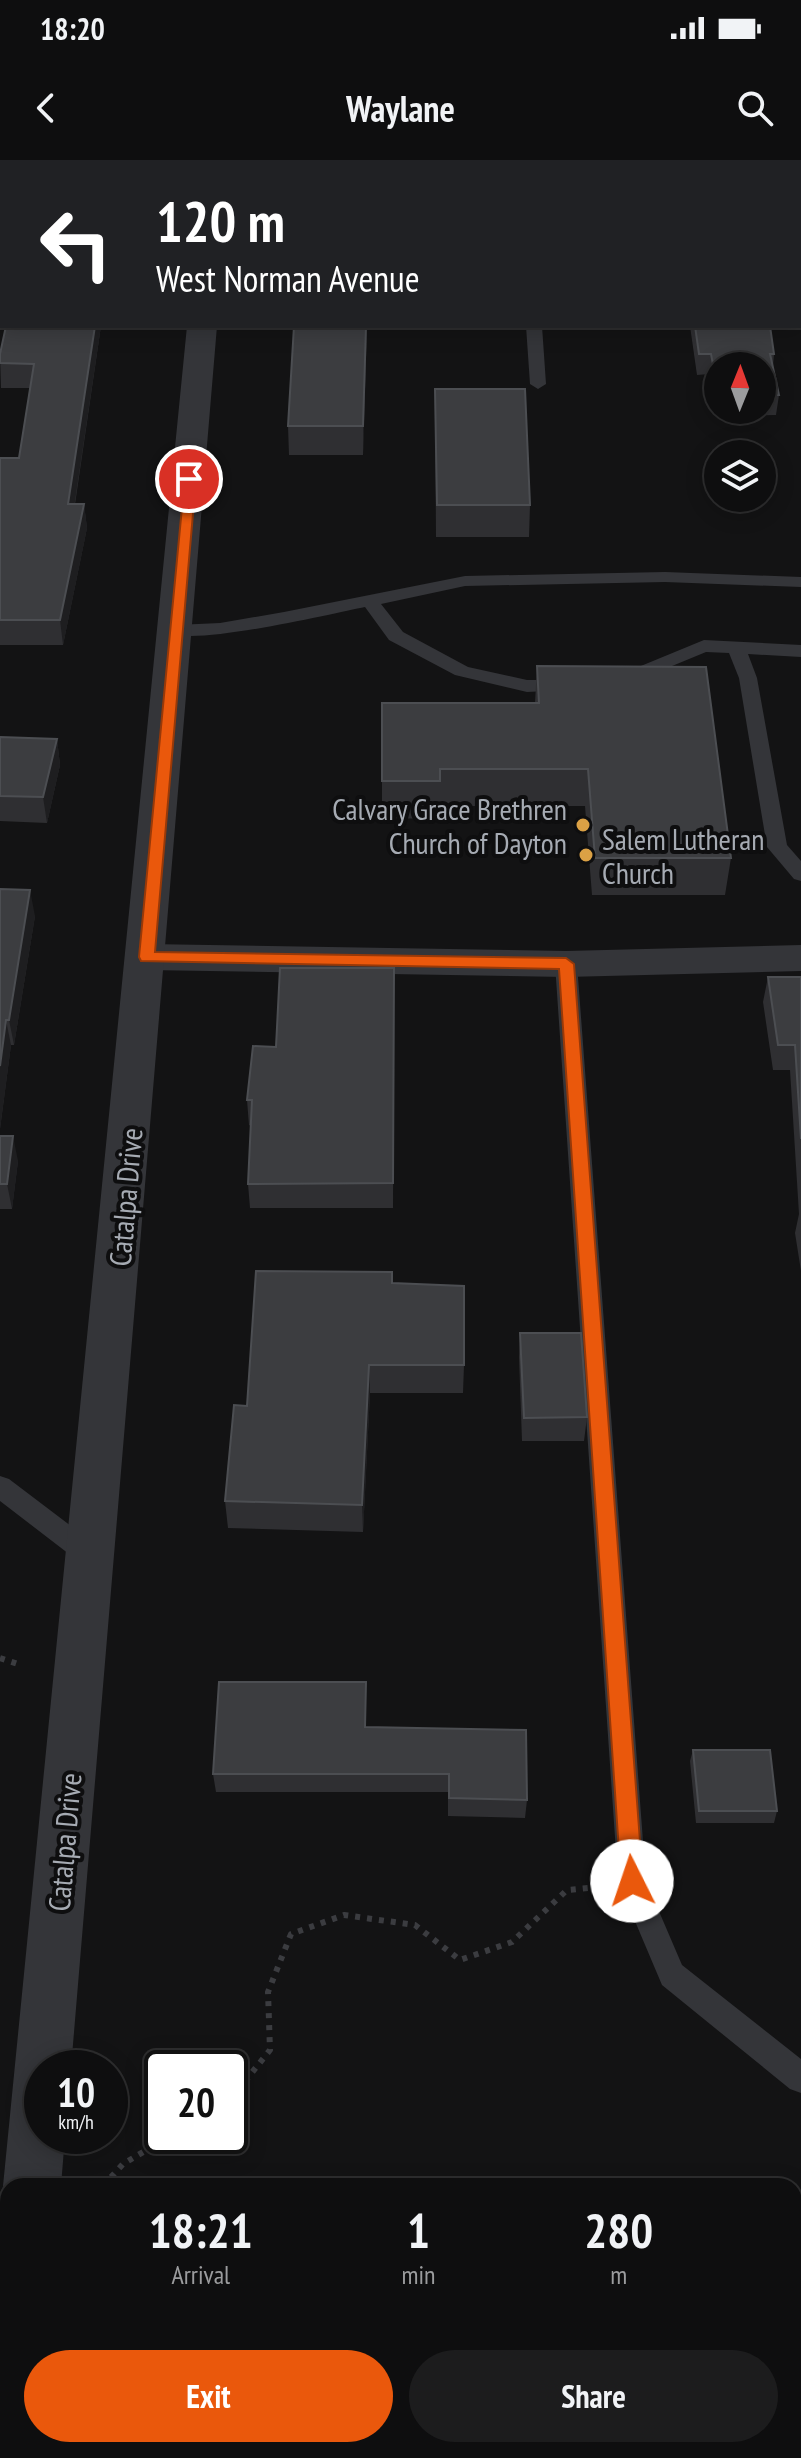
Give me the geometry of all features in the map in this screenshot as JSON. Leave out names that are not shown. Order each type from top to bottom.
[{"type":"street","name":"Catalpa Drive","points":[[45,2050],[147,957],[202,328]]},
{"type":"street","points":[[147,957],[566,964],[801,958]]},
{"type":"street","points":[[33,2178],[35,2154]]},
{"type":"lane","points":[[534,328],[538,384]]},
{"type":"lane","points":[[176,631],[220,629],[465,581],[665,577],[801,582]]},
{"type":"lane","points":[[369,600],[396,636],[462,671],[527,686],[582,683]]},
{"type":"lane","points":[[609,681],[623,681],[704,646],[801,651]]},
{"type":"lane","points":[[736,648],[748,678],[777,847],[801,873]]},
{"type":"lane","points":[[566,964],[632,1881],[672,1975],[801,2078]]},
{"type":"lane","points":[[0,1487],[91,1556]]},
{"type":"path","points":[[248,2078],[270,2050],[268,1992],[291,1934],[344,1915],[415,1925],[460,1960],[512,1942],[567,1890],[632,1881]]},
{"type":"path","points":[[110,2178],[123,2164],[144,2151]]},
{"type":"building","points":[[6,328],[95,328],[68,504],[84,504],[60,620],[0,620],[0,458],[19,458],[34,364],[0,363]]},
{"type":"building","points":[[294,328],[366,328],[363,426],[288,426]]},
{"type":"building","points":[[695,328],[770,328],[774,352],[699,354]]},
{"type":"building","points":[[435,389],[525,389],[530,505],[437,505]]},
{"type":"building","points":[[537,666],[706,667],[731,858],[595,858],[588,769],[440,769],[440,781],[382,781],[382,703],[539,703]]},
{"type":"building","points":[[0,737],[57,739],[43,797],[0,796]]},
{"type":"building","points":[[0,889],[30,890],[0,1066]]},
{"type":"building","points":[[280,968],[394,968],[393,1183],[248,1184],[252,1100],[247,1100],[253,1046],[276,1047]]},
{"type":"building","points":[[768,977],[801,977],[801,1139],[795,1045],[778,1045]]},
{"type":"building","points":[[0,1136],[13,1136],[7,1184],[0,1184]]},
{"type":"building","points":[[256,1271],[392,1272],[392,1283],[464,1286],[464,1365],[369,1365],[362,1505],[225,1501],[234,1405],[247,1406]]},
{"type":"building","points":[[520,1333],[581,1333],[587,1417],[524,1418]]},
{"type":"building","points":[[219,1682],[366,1682],[365,1727],[526,1730],[527,1800],[449,1798],[449,1774],[213,1774]]},
{"type":"building","points":[[693,1750],[770,1750],[777,1811],[699,1811]]},
{"type":"place","name":"Calvary Grace Brethren Church of Dayton","points":[[583,825]]},
{"type":"place","name":"Salem Lutheran Church","points":[[586,855]]},
{"type":"route","points":[[189,479],[147,957],[566,964],[632,1881]]}]
